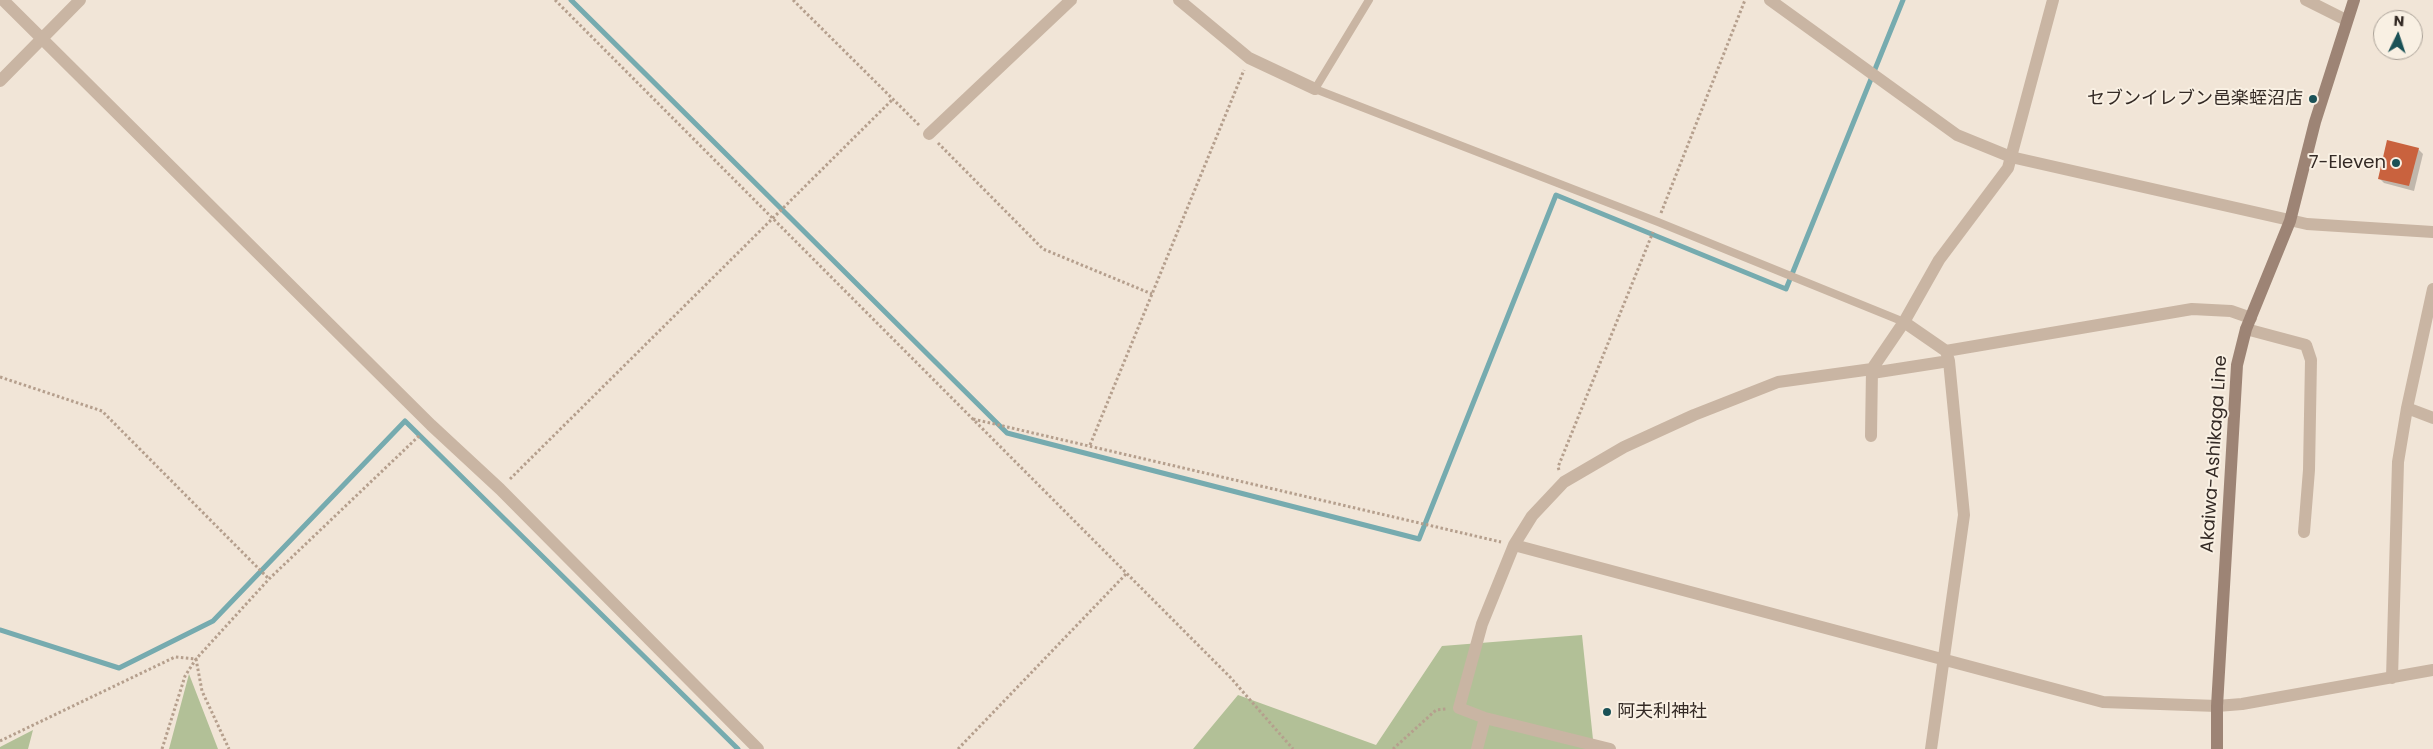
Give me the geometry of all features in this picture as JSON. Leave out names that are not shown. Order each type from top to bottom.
[{"type":"main road","name":"Akaiwa-Ashikaga Line","points":[[2217,749],[2217,706],[2234,390],[2237,365],[2248,323],[2290,221],[2315,122],[2346,20],[2354,0]]},
{"type":"street","points":[[3,0],[431,425],[500,489],[758,749]]},
{"type":"street","points":[[0,81],[80,0]]},
{"type":"street","points":[[929,134],[1071,0]]},
{"type":"street","points":[[1770,0],[1958,135],[2011,157],[2290,221],[2307,224],[2433,232]]},
{"type":"street","points":[[1871,436],[1872,371],[1904,322],[1939,260],[2008,168],[2054,0]]},
{"type":"street","points":[[2306,0],[2346,20]]},
{"type":"street","points":[[1181,1],[1249,58],[1315,89]]},
{"type":"street","points":[[2392,678],[2398,462],[2407,408],[2433,289]]},
{"type":"street","points":[[1610,749],[1484,718],[1460,708],[1482,624],[1514,545],[1532,516],[1564,482],[1624,447],[1694,415],[1778,382],[1872,371],[2192,308],[2231,311],[2248,323],[2306,345],[2311,360],[2310,470],[2304,532]]},
{"type":"street","points":[[1904,322],[1947,356],[1964,515],[1931,749]]},
{"type":"street","points":[[2407,408],[2433,418]]},
{"type":"street","points":[[1514,545],[2103,702],[2217,706],[2242,704],[2433,670]]},
{"type":"street","points":[[1477,749],[1484,718]]},
{"type":"lane","points":[[1369,0],[1315,89],[1658,222],[1904,322]]},
{"type":"path","points":[[555,0],[1230,677],[1293,749]]},
{"type":"path","points":[[793,0],[1043,249],[1152,294]]},
{"type":"path","points":[[1564,482],[1558,467],[1658,222],[1745,0]]},
{"type":"path","points":[[1090,445],[1249,58]]},
{"type":"path","points":[[500,489],[893,99]]},
{"type":"path","points":[[0,377],[102,411],[268,579]]},
{"type":"path","points":[[973,419],[1514,545]]},
{"type":"path","points":[[162,749],[184,676],[196,659],[268,579],[431,425]]},
{"type":"path","points":[[958,749],[1126,574]]},
{"type":"path","points":[[0,742],[175,657],[196,659]]},
{"type":"path","points":[[196,659],[202,691],[229,749]]},
{"type":"path","points":[[1393,749],[1436,710],[1460,708]]},
{"type":"green space","points":[[1582,635],[1594,749],[1193,749],[1238,695],[1376,745],[1442,646]]},
{"type":"green space","points":[[189,674],[218,749],[169,749]]},
{"type":"green space","points":[[33,730],[28,749],[0,749],[0,747]]},
{"type":"building","points":[[2387,140],[2419,148],[2409,186],[2378,179]]},
{"type":"waterway","points":[[571,0],[1007,433],[1419,539],[1556,195],[1786,289],[1903,0]]},
{"type":"waterway","points":[[0,630],[119,668],[213,621],[405,421],[738,749]]},
{"type":"place","name":"セブンイレブン邑楽蛭沼店","points":[[2313,99]]},
{"type":"place","name":"7-Eleven","points":[[2396,163]]},
{"type":"place","name":"阿夫利神社","points":[[1607,712]]}]
